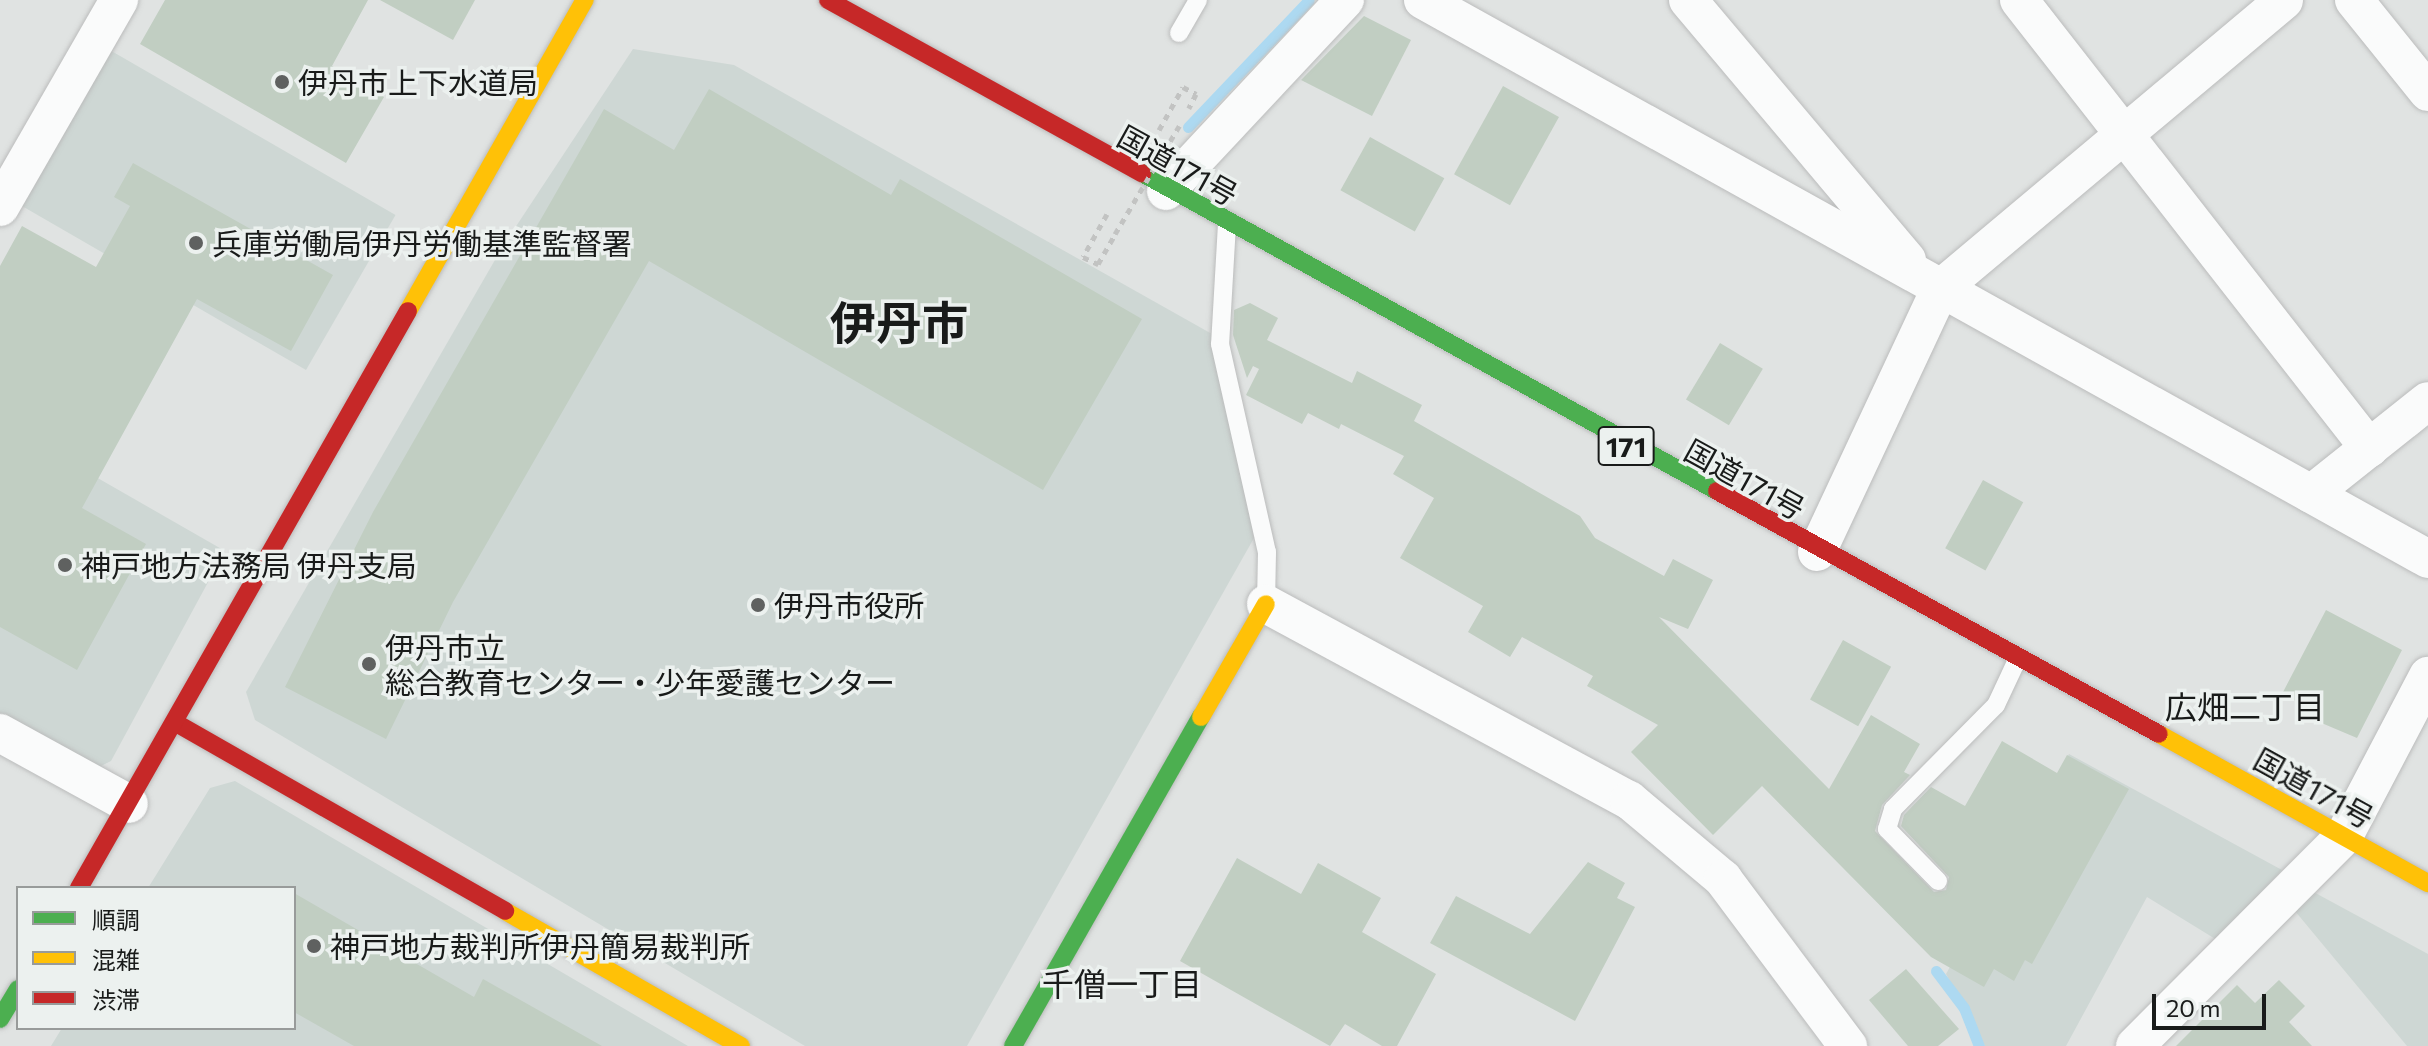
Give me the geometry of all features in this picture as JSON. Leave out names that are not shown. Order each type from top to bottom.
[{"type":"main road","points":[[80,886],[176,723],[489,157],[585,0]]},
{"type":"main road","name":"国道171号","points":[[828,0],[1817,552],[2018,658],[2428,883]]},
{"type":"main road","points":[[1013,1046],[1266,604]]},
{"type":"main road","points":[[176,723],[741,1046]]},
{"type":"street","points":[[2,197],[119,0]]},
{"type":"street","points":[[1166,191],[1345,0]]},
{"type":"street","points":[[1423,0],[2428,559]]},
{"type":"street","points":[[1688,0],[1931,283]]},
{"type":"street","points":[[2019,0],[2369,448]]},
{"type":"street","points":[[1817,552],[1931,283],[2124,133],[2284,0]]},
{"type":"street","points":[[2354,0],[2428,92]]},
{"type":"street","points":[[2311,494],[2428,401]]},
{"type":"street","points":[[1266,604],[1641,810],[1723,879],[1848,1046]]},
{"type":"street","points":[[2135,1046],[2344,836],[2428,676]]},
{"type":"street","points":[[0,733],[129,804]]},
{"type":"lane","points":[[1179,33],[1198,0]]},
{"type":"lane","points":[[1227,224],[1220,344],[1267,552],[1266,604]]},
{"type":"lane","points":[[1938,881],[1887,829],[1893,809],[1996,705],[2018,658]]},
{"type":"path","points":[[1107,214],[1083,257],[1098,264],[1196,94],[1183,87],[1159,130]]},
{"type":"shaded area","points":[[108,49],[396,215],[306,370],[19,204]]},
{"type":"shaded area","name":"伊丹市役所","points":[[633,49],[734,65],[1212,334],[1254,538],[967,1046],[805,1046],[255,720],[246,692],[503,246]]},
{"type":"shaded area","points":[[0,422],[225,551],[111,761],[97,768],[0,714]]},
{"type":"shaded area","points":[[2069,754],[2282,870],[2217,940],[2147,897],[2066,1046],[1985,1046],[1946,974]]},
{"type":"shaded area","points":[[235,781],[688,1046],[51,1046],[61,1030],[296,1030],[296,886],[149,886],[210,788]]},
{"type":"shaded area","points":[[2308,889],[2428,954],[2428,1046],[2407,1046],[2290,905]]},
{"type":"building","name":"伊丹市上下水道局","points":[[165,0],[368,0],[332,66],[384,97],[346,163],[140,44]]},
{"type":"building","points":[[380,0],[475,0],[453,40]]},
{"type":"building","points":[[1364,16],[1411,40],[1372,116],[1301,80]]},
{"type":"building","points":[[1503,86],[1559,117],[1510,205],[1454,174]]},
{"type":"building","points":[[709,89],[891,195],[900,179],[1142,319],[1043,490],[649,261],[453,602],[386,739],[285,687],[373,512],[604,109],[674,150]]},
{"type":"building","points":[[1370,137],[1444,178],[1415,232],[1340,190]]},
{"type":"building","points":[[133,163],[333,275],[291,351],[197,299],[82,508],[146,544],[77,670],[0,627],[0,266],[22,226],[96,267],[130,206],[114,197]]},
{"type":"building","points":[[1250,303],[1278,318],[1267,340],[1352,383],[1357,371],[1422,405],[1414,421],[1580,516],[1595,538],[1664,576],[1673,559],[1713,580],[1688,629],[1659,617],[1829,789],[1871,715],[1920,744],[1904,772],[1910,775],[1882,805],[1875,831],[1934,892],[1946,890],[1949,877],[1901,826],[1904,815],[1931,787],[1965,806],[2002,741],[2057,773],[2067,755],[2129,789],[2032,964],[2025,960],[2014,981],[1994,969],[1984,987],[1931,957],[1762,786],[1713,835],[1631,752],[1658,725],[1587,686],[1593,676],[1522,637],[1510,657],[1468,632],[1483,606],[1400,558],[1434,498],[1393,474],[1404,456],[1341,424],[1339,429],[1308,413],[1302,424],[1246,395],[1259,369],[1253,366],[1247,378],[1233,335],[1234,310]]},
{"type":"building","points":[[1720,343],[1763,369],[1729,425],[1686,400]]},
{"type":"building","points":[[1983,480],[2023,502],[1985,571],[1945,548]]},
{"type":"building","points":[[2326,610],[2402,650],[2357,738],[2305,716],[2309,708],[2282,694]]},
{"type":"building","points":[[1843,640],[1891,667],[1858,726],[1810,699]]},
{"type":"building","points":[[1237,858],[1301,894],[1318,863],[1381,898],[1362,932],[1436,974],[1397,1046],[1382,1046],[1345,1024],[1330,1046],[1180,961]]},
{"type":"building","points":[[1588,862],[1625,883],[1617,898],[1635,907],[1575,1021],[1430,943],[1456,896],[1530,934]]},
{"type":"building","points":[[296,894],[474,997],[483,979],[602,1046],[354,1046],[296,1013]]},
{"type":"building","points":[[1906,969],[1959,1029],[1938,1046],[1908,1046],[1869,1000]]},
{"type":"building","points":[[2279,980],[2305,1006],[2289,1022],[2312,1046],[2176,1046],[2237,985],[2255,1003]]},
{"type":"waterway","points":[[1188,127],[1309,0]]},
{"type":"waterway","points":[[1936,971],[1964,1008],[1979,1046]]},
{"type":"traffic: fast","points":[[1142,173],[1717,491]]},
{"type":"traffic: fast","points":[[1013,1046],[1201,717]]},
{"type":"traffic: fast","points":[[0,1019],[16,992]]},
{"type":"traffic: slow","points":[[408,311],[585,0]]},
{"type":"traffic: slow","points":[[1201,717],[1266,604]]},
{"type":"traffic: slow","points":[[2159,734],[2428,883]]},
{"type":"traffic: slow","points":[[505,911],[741,1046]]},
{"type":"traffic: jam","points":[[828,0],[1142,173]]},
{"type":"traffic: jam","points":[[80,886],[408,311]]},
{"type":"traffic: jam","points":[[1717,491],[2159,734]]},
{"type":"traffic: jam","points":[[176,723],[505,911]]},
{"type":"place","name":"伊丹市上下水道局","points":[[282,82]]},
{"type":"place","name":"兵庫労働局伊丹労働基準監督署","points":[[196,243]]},
{"type":"place","name":"神戸地方法務局 伊丹支局","points":[[65,565]]},
{"type":"place","name":"伊丹市役所","points":[[758,605]]},
{"type":"place","name":"伊丹市立 総合教育センター・少年愛護センター","points":[[369,664]]},
{"type":"place","name":"神戸地方裁判所伊丹簡易裁判所","points":[[314,946]]},
{"type":"district","name":"伊丹市","points":[[899,321]]},
{"type":"district","name":"広畑二丁目","points":[[2245,706]]},
{"type":"district","name":"千僧一丁目","points":[[1122,983]]}]
